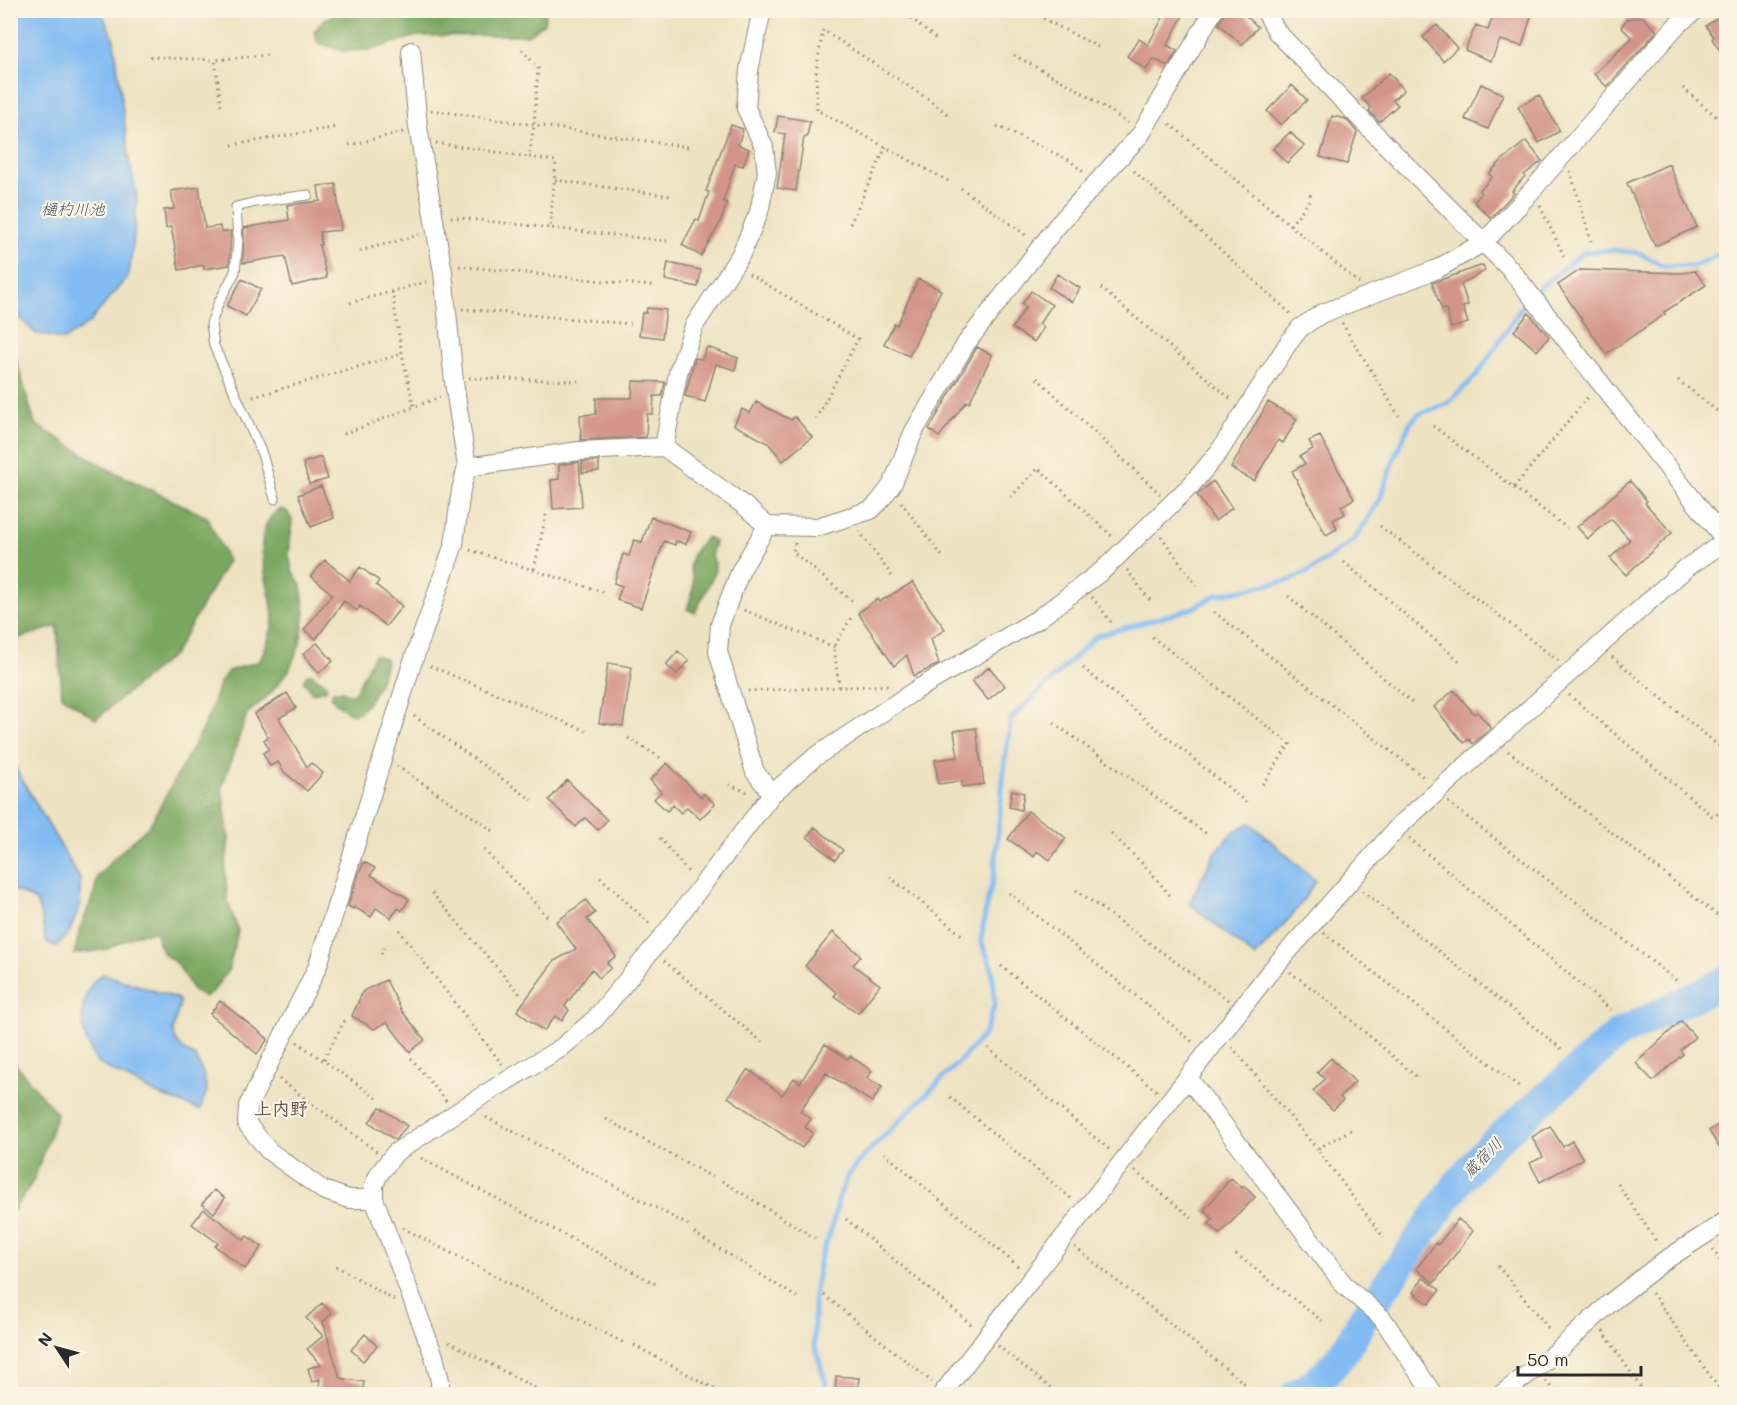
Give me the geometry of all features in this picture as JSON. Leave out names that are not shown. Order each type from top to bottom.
[{"type":"street","points":[[664,447],[678,373],[694,326],[741,254],[759,213],[767,173],[764,147],[746,108],[749,70],[762,10]]},
{"type":"street","points":[[467,467],[579,451],[664,447],[738,501],[767,526],[817,527],[870,510],[892,485],[914,431],[967,342],[1057,226],[1141,134],[1214,10]]},
{"type":"street","points":[[937,1388],[1189,1079],[1268,974],[1399,826],[1686,568],[1726,541],[1510,269],[1277,32],[1265,10]]},
{"type":"street","points":[[440,1395],[440,1381],[434,1356],[374,1199],[374,1185],[379,1174],[395,1153],[561,1048],[595,1019],[664,935],[772,794],[815,757],[916,690],[1038,619],[1103,570],[1192,484],[1219,452],[1300,328],[1321,315],[1437,269],[1484,242],[1676,26],[1696,10]]},
{"type":"street","points":[[374,1199],[349,1199],[323,1190],[269,1151],[247,1124],[248,1106],[317,968],[411,667],[454,544],[461,490],[467,467],[454,382],[442,272],[418,128],[411,51]]},
{"type":"street","points":[[767,526],[741,570],[729,600],[720,625],[718,652],[755,772],[772,794]]},
{"type":"street","points":[[1189,1079],[1345,1286],[1382,1318],[1433,1395]]},
{"type":"street","points":[[1502,1395],[1554,1354],[1610,1303],[1655,1268],[1726,1221]]},
{"type":"lane","points":[[275,499],[262,454],[214,346],[211,324],[218,304],[235,272],[238,241],[236,207],[308,195]]},
{"type":"path","points":[[902,10],[938,41]]},
{"type":"path","points":[[1038,16],[1098,47]]},
{"type":"path","points":[[948,181],[817,110],[816,71],[823,30],[950,116]]},
{"type":"path","points":[[522,50],[538,68],[529,157]]},
{"type":"path","points":[[150,57],[215,60],[268,55]]},
{"type":"path","points":[[1014,55],[1077,89],[1132,126]]},
{"type":"path","points":[[215,60],[221,105]]},
{"type":"path","points":[[1683,88],[1726,125]]},
{"type":"path","points":[[426,109],[688,147]]},
{"type":"path","points":[[1170,124],[1360,284]]},
{"type":"path","points":[[997,126],[1069,160],[1087,174]]},
{"type":"path","points":[[232,145],[337,127]]},
{"type":"path","points":[[349,145],[418,128]]},
{"type":"path","points":[[430,143],[556,160],[550,228]]},
{"type":"path","points":[[850,224],[886,147]]},
{"type":"path","points":[[1568,166],[1591,241]]},
{"type":"path","points":[[1134,171],[1293,316]]},
{"type":"path","points":[[555,180],[671,196]]},
{"type":"path","points":[[961,188],[1033,240]]},
{"type":"path","points":[[1290,225],[1308,202],[1311,192]]},
{"type":"path","points":[[1537,200],[1564,256]]},
{"type":"path","points":[[442,216],[667,241]]},
{"type":"path","points":[[360,251],[428,233]]},
{"type":"path","points":[[451,266],[651,286]]},
{"type":"path","points":[[743,270],[858,339],[816,419]]},
{"type":"path","points":[[350,303],[435,280]]},
{"type":"path","points":[[1101,288],[1240,406]]},
{"type":"path","points":[[392,292],[402,354],[414,407]]},
{"type":"path","points":[[455,309],[631,324]]},
{"type":"path","points":[[1339,318],[1399,416]]},
{"type":"path","points":[[253,397],[402,354]]},
{"type":"path","points":[[463,378],[578,381]]},
{"type":"path","points":[[1037,378],[1164,497]]},
{"type":"path","points":[[1678,380],[1726,418]]},
{"type":"path","points":[[1514,487],[1593,390]]},
{"type":"path","points":[[344,434],[449,394]]},
{"type":"path","points":[[1433,426],[1567,528]]},
{"type":"path","points":[[1011,497],[1038,468],[1120,543]]},
{"type":"path","points":[[896,495],[942,556]]},
{"type":"path","points":[[534,570],[546,515]]},
{"type":"path","points":[[1380,526],[1565,666]]},
{"type":"path","points":[[856,527],[892,576]]},
{"type":"path","points":[[1158,532],[1199,589]]},
{"type":"path","points":[[796,535],[793,552],[852,601]]},
{"type":"path","points":[[463,548],[603,592]]},
{"type":"path","points":[[1344,562],[1462,663]]},
{"type":"path","points":[[1123,564],[1152,603]]},
{"type":"path","points":[[1089,593],[1112,622]]},
{"type":"path","points":[[1288,596],[1415,705]]},
{"type":"path","points":[[736,607],[834,647]]},
{"type":"path","points":[[1214,612],[1429,782]]},
{"type":"path","points":[[839,687],[834,647],[851,618]]},
{"type":"path","points":[[1152,638],[1290,744],[1260,788]]},
{"type":"path","points":[[1611,656],[1726,751]]},
{"type":"path","points":[[424,664],[586,731]]},
{"type":"path","points":[[1083,668],[1247,803]]},
{"type":"path","points":[[738,691],[899,684]]},
{"type":"path","points":[[1567,693],[1712,816],[1726,811]]},
{"type":"path","points":[[408,711],[532,800]]},
{"type":"path","points":[[1054,723],[1208,835]]},
{"type":"path","points":[[628,738],[661,758]]},
{"type":"path","points":[[1506,749],[1726,922]]},
{"type":"path","points":[[392,762],[495,832]]},
{"type":"path","points":[[729,785],[750,793]]},
{"type":"path","points":[[1444,799],[1677,981]]},
{"type":"path","points":[[1112,833],[1150,871],[1172,898]]},
{"type":"path","points":[[1406,836],[1611,1010]]},
{"type":"path","points":[[660,838],[695,879]]},
{"type":"path","points":[[484,850],[549,918]]},
{"type":"path","points":[[600,877],[657,931]]},
{"type":"path","points":[[890,877],[963,936]]},
{"type":"path","points":[[1359,888],[1563,1050]]},
{"type":"path","points":[[1076,890],[1236,1005]]},
{"type":"path","points":[[432,893],[520,994]]},
{"type":"path","points":[[1009,893],[1201,1049]]},
{"type":"path","points":[[399,930],[505,1068]]},
{"type":"path","points":[[1324,933],[1521,1088]]},
{"type":"path","points":[[381,954],[384,948]]},
{"type":"path","points":[[663,960],[762,1042]]},
{"type":"path","points":[[1001,966],[1164,1097]]},
{"type":"path","points":[[1289,971],[1330,1002],[1418,1078]]},
{"type":"path","points":[[324,1059],[346,1018]]},
{"type":"path","points":[[297,1042],[377,1098]]},
{"type":"path","points":[[1228,1042],[1317,1149],[1384,1238]]},
{"type":"path","points":[[988,1048],[1118,1156]]},
{"type":"path","points":[[411,1058],[450,1106]]},
{"type":"path","points":[[270,1072],[378,1153]]},
{"type":"path","points":[[950,1097],[1079,1205]]},
{"type":"path","points":[[486,1117],[688,1225]]},
{"type":"path","points":[[606,1119],[714,1178]]},
{"type":"path","points":[[1317,1149],[1351,1130]]},
{"type":"path","points":[[884,1152],[1024,1271]]},
{"type":"path","points":[[421,1158],[656,1284]]},
{"type":"path","points":[[1131,1167],[1192,1218]]},
{"type":"path","points":[[722,1180],[815,1238]]},
{"type":"path","points":[[1618,1184],[1660,1247]]},
{"type":"path","points":[[846,1219],[976,1329]]},
{"type":"path","points":[[399,1226],[624,1343]]},
{"type":"path","points":[[694,1233],[798,1298]]},
{"type":"path","points":[[1071,1244],[1245,1384]]},
{"type":"path","points":[[1709,1244],[1726,1270]]},
{"type":"path","points":[[1236,1254],[1322,1321]]},
{"type":"path","points":[[336,1266],[398,1302]]},
{"type":"path","points":[[1498,1266],[1550,1330]]},
{"type":"path","points":[[1647,1286],[1723,1395]]},
{"type":"path","points":[[824,1295],[937,1388]]},
{"type":"path","points":[[1598,1324],[1645,1395]]},
{"type":"path","points":[[449,1342],[546,1395]]},
{"type":"path","points":[[994,1343],[1058,1395]]},
{"type":"path","points":[[634,1345],[724,1395]]},
{"type":"path","points":[[1542,1374],[1556,1395]]},
{"type":"green space","points":[[341,11],[546,11],[544,23],[528,35],[417,36],[371,50],[342,51],[318,43],[314,32],[323,20]]},
{"type":"green space","points":[[10,339],[35,424],[108,469],[207,517],[228,561],[174,654],[96,719],[62,696],[57,626],[11,641]]},
{"type":"green space","points":[[281,509],[287,511],[292,520],[289,555],[292,571],[301,585],[305,612],[300,644],[289,670],[269,695],[247,714],[222,787],[229,838],[225,871],[228,902],[238,931],[229,969],[212,993],[204,997],[194,992],[178,965],[164,954],[158,943],[157,932],[138,934],[107,949],[74,954],[81,926],[94,894],[97,877],[149,826],[200,734],[219,684],[228,671],[260,661],[273,620],[262,543],[264,530],[270,518]]},
{"type":"green space","points":[[707,537],[715,542],[711,556],[715,572],[695,613],[687,609],[693,584],[690,563],[695,550]]},
{"type":"green space","points":[[374,655],[386,659],[383,673],[364,707],[359,712],[351,713],[331,698],[333,691],[343,691],[350,695],[355,692]]},
{"type":"green space","points":[[307,674],[312,674],[327,685],[326,690],[313,693],[303,681]]},
{"type":"green space","points":[[11,1059],[57,1114],[34,1180],[11,1214]]},
{"type":"water","name":"樋杓川池","points":[[11,10],[101,11],[114,40],[129,158],[137,197],[129,275],[89,323],[64,340],[35,333],[16,313],[11,301]]},
{"type":"water","points":[[13,764],[80,879],[80,905],[70,931],[56,947],[45,941],[42,918],[36,901],[11,890],[10,766]]},
{"type":"water","points":[[1250,823],[1316,881],[1295,912],[1255,957],[1189,903],[1215,853],[1233,832]]},
{"type":"water","points":[[103,974],[176,998],[180,1002],[173,1030],[175,1040],[196,1058],[203,1073],[207,1090],[200,1110],[157,1094],[97,1063],[85,1035],[83,1011],[92,983]]},
{"type":"building","points":[[1167,10],[1174,10],[1183,16],[1167,45],[1177,51],[1168,66],[1154,59],[1146,70],[1127,56],[1139,39],[1148,45]]},
{"type":"building","points":[[1225,10],[1240,10],[1258,27],[1242,45],[1219,24]]},
{"type":"building","points":[[1495,10],[1533,10],[1522,46],[1500,40],[1491,61],[1465,50],[1476,25],[1488,30]]},
{"type":"building","points":[[1642,17],[1657,31],[1607,87],[1594,74],[1632,38],[1621,27],[1627,19]]},
{"type":"building","points":[[1718,17],[1726,28],[1726,59],[1706,26]]},
{"type":"building","points":[[1437,25],[1457,48],[1443,61],[1423,37]]},
{"type":"building","points":[[1389,73],[1404,90],[1393,100],[1398,105],[1379,122],[1369,111],[1371,108],[1362,98]]},
{"type":"building","points":[[1481,84],[1503,94],[1488,129],[1465,119]]},
{"type":"building","points":[[1292,85],[1307,100],[1281,125],[1267,111]]},
{"type":"building","points":[[1539,95],[1560,131],[1539,143],[1518,107]]},
{"type":"building","points":[[778,116],[810,121],[807,137],[804,137],[796,191],[777,188],[785,134],[775,132]]},
{"type":"building","points":[[1332,116],[1346,119],[1357,132],[1347,164],[1320,157]]},
{"type":"building","points":[[731,125],[743,129],[738,145],[749,149],[743,166],[735,164],[723,201],[727,203],[720,223],[701,256],[682,245],[696,219],[699,221],[709,192],[706,191]]},
{"type":"building","points":[[1290,132],[1304,146],[1287,163],[1273,149]]},
{"type":"building","points":[[1526,141],[1542,161],[1524,175],[1512,191],[1514,193],[1491,218],[1474,202],[1481,194],[1479,191],[1492,177],[1489,174],[1501,161]]},
{"type":"building","points":[[1669,164],[1697,227],[1655,246],[1627,183]]},
{"type":"building","points":[[336,184],[341,230],[320,232],[321,245],[319,245],[327,278],[292,286],[285,256],[243,263],[244,228],[289,220],[287,205],[320,201],[318,186]]},
{"type":"building","points":[[199,187],[205,228],[220,226],[221,232],[231,231],[229,265],[204,269],[204,265],[179,270],[171,227],[166,228],[164,210],[174,209],[171,191]]},
{"type":"building","points":[[668,263],[701,270],[698,287],[665,280]]},
{"type":"building","points":[[1483,265],[1485,271],[1461,284],[1468,305],[1463,307],[1468,323],[1451,328],[1446,309],[1442,310],[1432,283]]},
{"type":"building","points":[[1580,270],[1682,273],[1695,271],[1706,285],[1606,354],[1558,285]]},
{"type":"building","points":[[1057,274],[1080,288],[1072,302],[1049,288]]},
{"type":"building","points":[[242,279],[261,289],[246,316],[227,306]]},
{"type":"building","points":[[918,279],[941,290],[909,356],[884,344],[894,324],[897,325]]},
{"type":"building","points":[[1031,291],[1052,305],[1039,324],[1044,327],[1034,342],[1012,328],[1026,307],[1022,304]]},
{"type":"building","points":[[647,308],[666,310],[662,338],[639,335],[642,313],[646,313]]},
{"type":"building","points":[[1529,313],[1549,337],[1537,351],[1514,331]]},
{"type":"building","points":[[707,347],[738,358],[735,370],[716,364],[705,402],[685,396],[695,358],[702,359]]},
{"type":"building","points":[[977,347],[992,355],[969,403],[967,401],[939,437],[929,429]]},
{"type":"building","points":[[633,381],[665,382],[662,396],[654,396],[653,414],[647,414],[646,437],[581,440],[580,415],[596,414],[596,398],[632,398]]},
{"type":"building","points":[[756,402],[791,420],[795,417],[812,437],[783,461],[768,443],[734,425],[742,409],[750,413]]},
{"type":"building","points":[[1268,402],[1297,419],[1283,443],[1278,440],[1254,481],[1231,468]]},
{"type":"building","points":[[1320,436],[1354,499],[1341,506],[1345,514],[1333,520],[1337,529],[1326,535],[1292,471],[1305,464],[1300,456],[1313,449],[1309,441]]},
{"type":"building","points":[[321,457],[328,479],[309,484],[303,463]]},
{"type":"building","points":[[599,461],[599,471],[582,473],[582,462]]},
{"type":"building","points":[[579,462],[582,507],[553,509],[551,480],[559,479],[559,465]]},
{"type":"building","points":[[1213,481],[1232,508],[1215,521],[1197,495]]},
{"type":"building","points":[[1630,481],[1647,501],[1645,503],[1672,533],[1626,575],[1610,558],[1630,540],[1611,519],[1588,539],[1577,527]]},
{"type":"building","points":[[321,486],[334,518],[311,527],[298,495]]},
{"type":"building","points":[[651,517],[691,532],[686,544],[676,541],[675,545],[664,541],[641,608],[617,600],[622,586],[614,583],[623,554],[629,556],[634,540],[642,542]]},
{"type":"building","points":[[325,560],[350,581],[360,567],[379,581],[376,585],[402,606],[386,626],[360,606],[357,611],[344,601],[316,639],[304,630],[332,594],[311,576]]},
{"type":"building","points":[[913,582],[945,629],[931,639],[939,664],[914,676],[907,655],[894,666],[858,613],[877,599],[879,602]]},
{"type":"building","points":[[317,643],[333,661],[319,673],[303,654]]},
{"type":"building","points":[[678,651],[689,661],[677,674],[666,665]]},
{"type":"building","points":[[608,663],[632,667],[623,726],[599,723]]},
{"type":"building","points":[[989,667],[1005,686],[988,700],[972,681]]},
{"type":"building","points":[[1454,690],[1474,714],[1477,712],[1491,728],[1473,744],[1469,739],[1464,743],[1434,707]]},
{"type":"building","points":[[287,693],[296,708],[279,718],[307,767],[311,763],[323,773],[307,791],[283,771],[278,762],[270,766],[263,753],[269,749],[264,740],[268,737],[254,714]]},
{"type":"building","points":[[976,728],[984,784],[962,787],[962,781],[938,784],[935,760],[958,757],[954,731]]},
{"type":"building","points":[[667,763],[701,797],[704,794],[715,804],[700,819],[687,807],[681,813],[673,805],[667,811],[654,799],[661,792],[650,780]]},
{"type":"building","points":[[567,780],[607,820],[598,830],[585,818],[576,827],[549,800]]},
{"type":"building","points":[[1012,790],[1024,793],[1021,810],[1009,807]]},
{"type":"building","points":[[1028,811],[1066,838],[1050,860],[1037,851],[1034,857],[1008,839]]},
{"type":"building","points":[[815,827],[843,850],[835,860],[807,837]]},
{"type":"building","points":[[364,862],[375,868],[371,875],[409,899],[402,911],[398,908],[391,918],[376,908],[371,917],[348,906]]},
{"type":"building","points":[[586,900],[595,913],[587,919],[616,956],[607,963],[611,968],[599,978],[592,969],[565,1006],[569,1010],[562,1021],[555,1016],[544,1031],[517,1011],[554,961],[576,949],[556,922]]},
{"type":"building","points":[[833,932],[861,956],[853,965],[880,985],[858,1013],[834,996],[837,993],[805,966]]},
{"type":"building","points":[[386,980],[402,1011],[425,1040],[410,1052],[387,1022],[374,1029],[352,1016],[363,991]]},
{"type":"building","points":[[220,1001],[268,1039],[257,1054],[210,1014]]},
{"type":"building","points":[[1681,1021],[1695,1037],[1680,1050],[1683,1054],[1653,1081],[1636,1063]]},
{"type":"building","points":[[825,1044],[848,1059],[850,1056],[872,1071],[867,1078],[882,1087],[872,1102],[826,1073],[800,1111],[811,1119],[805,1127],[813,1133],[802,1148],[728,1097],[748,1069],[782,1095],[794,1078],[800,1083]]},
{"type":"building","points":[[1331,1058],[1355,1082],[1340,1097],[1343,1100],[1333,1110],[1313,1091],[1325,1079],[1317,1072]]},
{"type":"building","points":[[380,1107],[407,1126],[395,1140],[369,1122]]},
{"type":"building","points":[[1726,1119],[1726,1159],[1709,1131]]},
{"type":"building","points":[[1550,1126],[1563,1147],[1572,1141],[1583,1159],[1540,1182],[1530,1163],[1543,1157],[1532,1137]]},
{"type":"building","points":[[1231,1178],[1255,1197],[1220,1234],[1209,1224],[1213,1219],[1204,1210]]},
{"type":"building","points":[[214,1190],[225,1198],[214,1213],[202,1204]]},
{"type":"building","points":[[204,1209],[244,1240],[247,1236],[262,1247],[245,1269],[215,1246],[218,1243],[192,1224]]},
{"type":"building","points":[[1458,1219],[1473,1231],[1434,1283],[1416,1269]]},
{"type":"building","points":[[1423,1278],[1440,1290],[1429,1304],[1413,1292]]},
{"type":"building","points":[[322,1303],[332,1313],[323,1322],[340,1378],[364,1382],[362,1395],[318,1395],[320,1379],[312,1382],[308,1368],[321,1365],[307,1349],[323,1336],[306,1318]]},
{"type":"building","points":[[365,1334],[377,1346],[363,1361],[351,1350]]},
{"type":"building","points":[[836,1376],[859,1378],[857,1395],[835,1395]]},
{"type":"waterway","points":[[829,1394],[814,1343],[814,1296],[820,1259],[848,1175],[985,1033],[995,1004],[992,968],[981,941],[994,876],[1011,719],[1096,636],[1191,609],[1216,595],[1291,580],[1311,570],[1354,540],[1380,499],[1393,461],[1410,423],[1419,414],[1447,404],[1477,375],[1529,296],[1584,252],[1612,250],[1639,253],[1663,266],[1694,266],[1726,251]]},
{"type":"waterway","name":"蔵宿川","points":[[1296,1394],[1318,1380],[1335,1363],[1362,1320],[1460,1180],[1489,1147],[1618,1034],[1726,981]]},
{"type":"district","name":"上内野","points":[[281,1108]]}]
